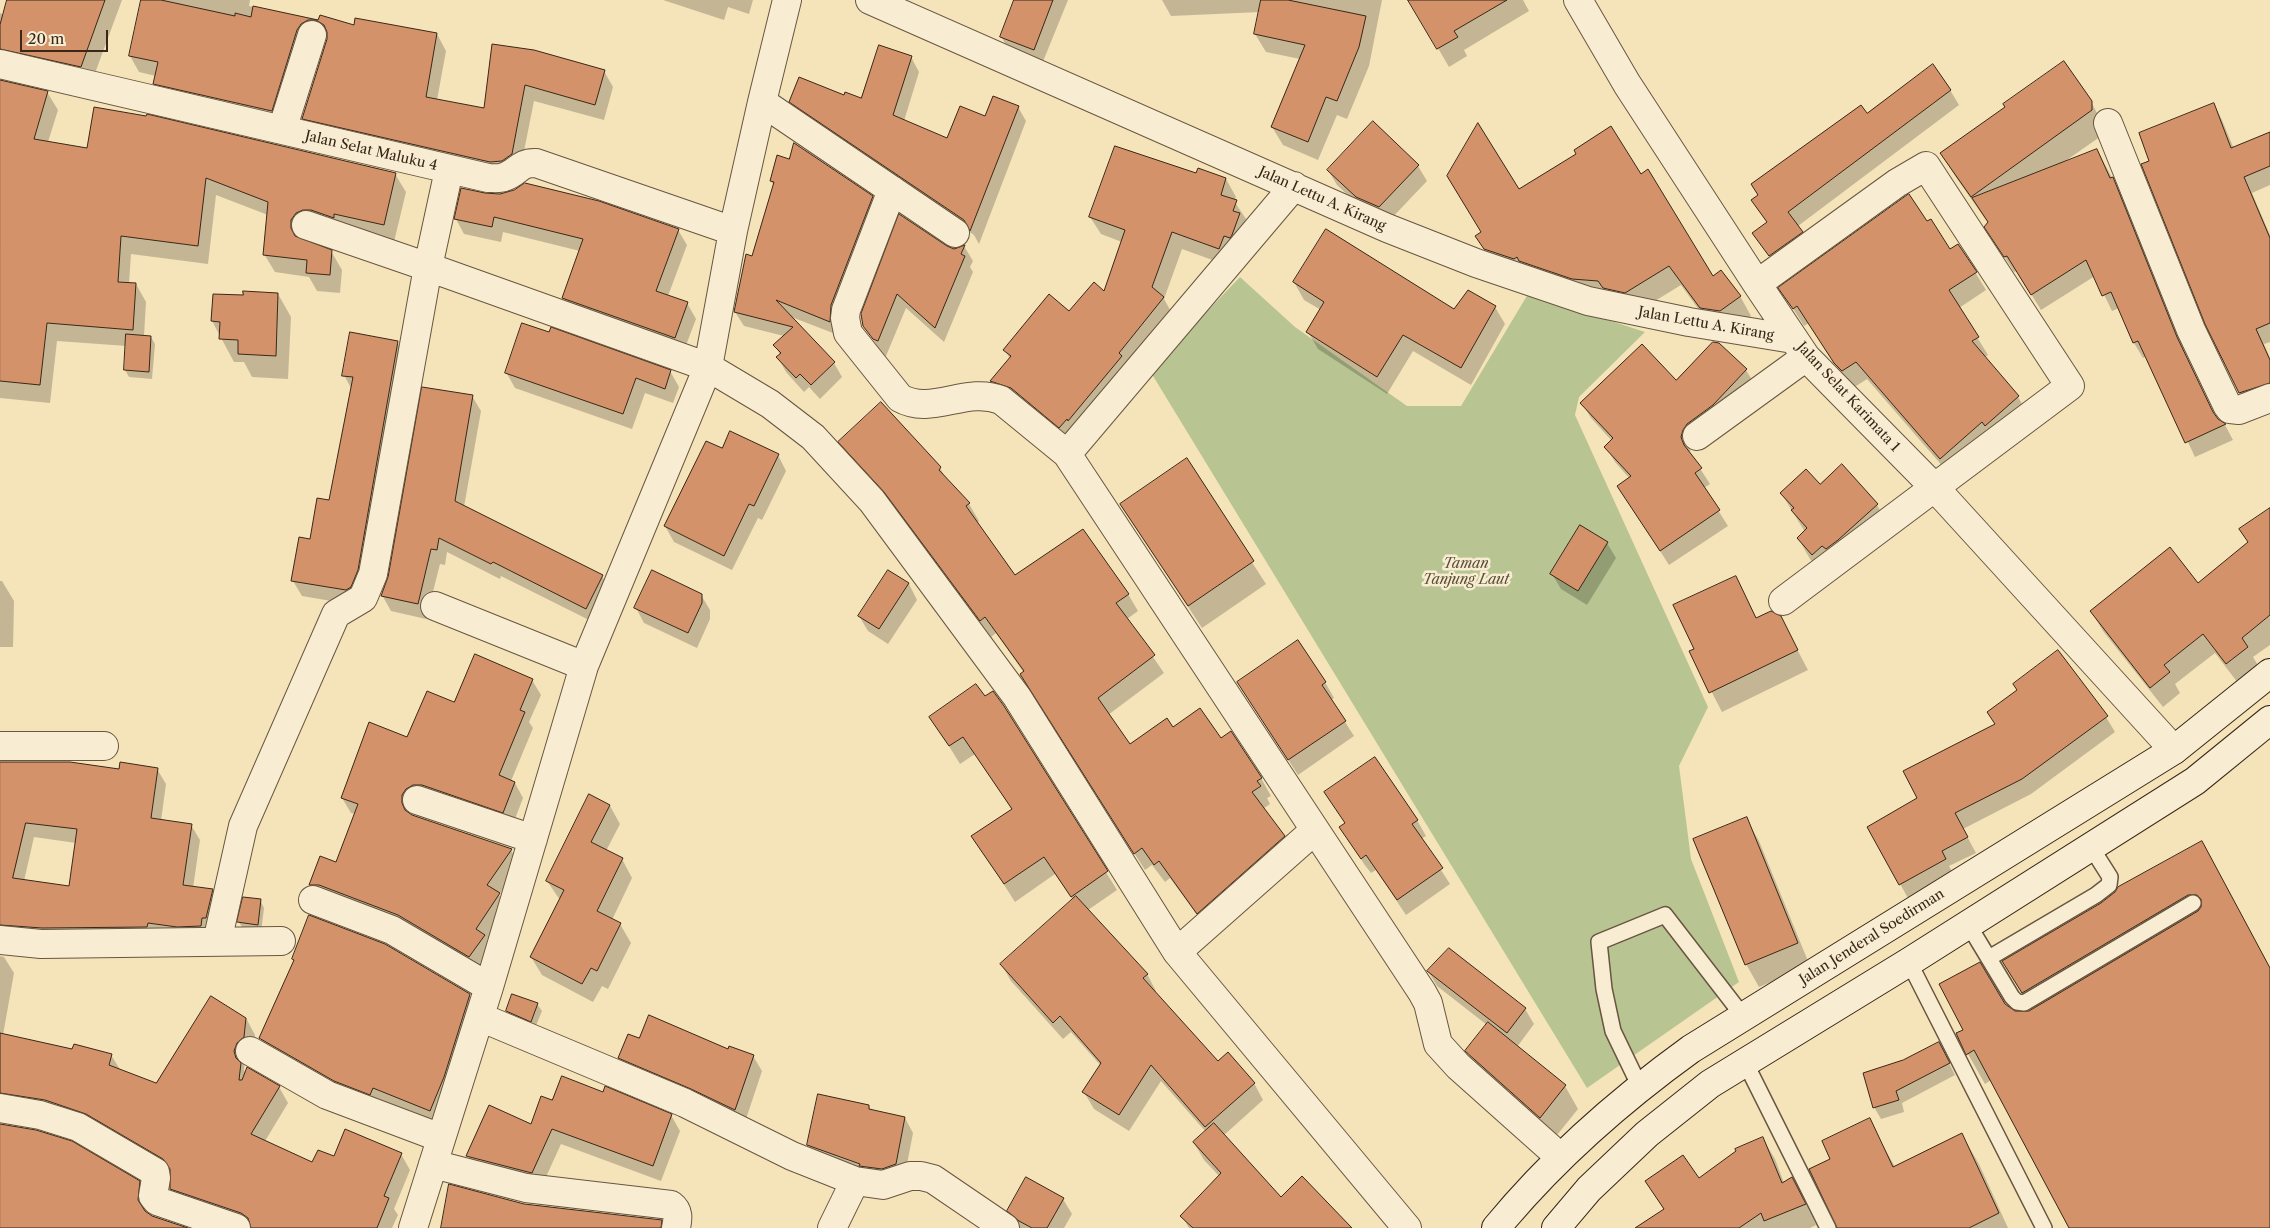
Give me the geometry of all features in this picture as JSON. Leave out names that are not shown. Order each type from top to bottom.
[{"type":"street","points":[[413,1228],[480,1017],[584,666],[708,366],[733,231],[787,0]]},
{"type":"street","name":"Jalan Lettu A. Kirang","points":[[870,0],[1387,228],[1476,263],[1588,301],[1800,348]]},
{"type":"street","name":"Jalan Selat Karimata 1","points":[[1578,0],[1627,84],[1800,348],[1935,488],[2174,750]]},
{"type":"street","points":[[282,130],[312,35]]},
{"type":"street","name":"Jalan Selat Maluku 4","points":[[0,64],[488,178],[504,178],[519,166],[536,163],[733,231]]},
{"type":"street","points":[[762,102],[955,233]]},
{"type":"street","points":[[2108,123],[2191,330],[2227,405],[2230,409],[2239,410],[2270,398]]},
{"type":"street","points":[[1757,284],[1897,183],[1926,166],[2070,386],[1783,601]]},
{"type":"street","points":[[217,942],[237,849],[252,804],[336,614],[363,598],[374,574],[428,267],[449,170]]},
{"type":"street","points":[[1067,454],[1294,186]]},
{"type":"street","points":[[892,190],[846,310],[844,318],[848,333],[900,398],[908,402],[927,404],[970,396],[992,397],[1001,400],[1067,454],[1422,992],[1428,1003],[1438,1044],[1458,1066],[1560,1157]]},
{"type":"street","points":[[306,225],[708,366],[770,404],[813,438],[872,501],[1017,697],[1177,952],[1407,1228]]},
{"type":"street","points":[[1697,436],[1800,348]]},
{"type":"street","points":[[436,606],[584,666]]},
{"type":"street","name":"Jalan Jenderal Soedirman","points":[[1496,1228],[1560,1157],[1640,1087],[1691,1049],[2174,750],[2270,673]]},
{"type":"street","points":[[1556,1228],[1589,1189],[1647,1134],[1710,1084],[1909,962],[2195,781],[2270,720]]},
{"type":"street","points":[[0,746],[104,746]]},
{"type":"street","points":[[417,800],[533,839]]},
{"type":"street","points":[[1177,952],[1315,830]]},
{"type":"street","points":[[313,900],[392,930],[489,987]]},
{"type":"street","points":[[0,940],[41,944],[281,941]]},
{"type":"street","points":[[480,1017],[685,1104],[792,1156],[855,1181],[883,1185],[910,1176],[933,1179],[1005,1228]]},
{"type":"street","points":[[250,1051],[327,1095],[442,1138]]},
{"type":"street","points":[[0,1108],[40,1115],[78,1127],[155,1172],[153,1196],[157,1201],[236,1228]]},
{"type":"street","points":[[433,1164],[526,1188],[670,1205],[676,1209],[678,1215],[676,1228]]},
{"type":"street","points":[[832,1228],[855,1181]]},
{"type":"lane","points":[[1990,958],[2096,895],[2109,885],[2110,877],[2091,847]]},
{"type":"lane","points":[[1968,924],[2012,997],[2017,1002],[2024,1003],[2193,903]]},
{"type":"lane","points":[[1640,1087],[1613,1031],[1604,989],[1599,942],[1665,915],[1743,1016]]},
{"type":"lane","points":[[1909,962],[2044,1228]]},
{"type":"lane","points":[[1744,1062],[1828,1228]]},
{"type":"green space","name":"Taman Tanjung Laut","points":[[1240,277],[1295,327],[1407,406],[1461,406],[1528,294],[1645,332],[1579,397],[1575,415],[1708,707],[1679,766],[1691,859],[1739,982],[1587,1088],[1150,371]]},
{"type":"building","points":[[7,0],[105,0],[81,67],[0,49],[0,25]]},
{"type":"building","points":[[141,0],[161,0],[235,16],[235,13],[251,17],[253,6],[318,20],[320,15],[354,25],[355,18],[437,33],[426,97],[484,108],[492,44],[534,50],[605,70],[595,105],[525,85],[512,154],[502,161],[490,162],[302,119],[327,39],[324,25],[316,20],[308,20],[301,24],[297,30],[272,111],[153,84],[158,62],[129,56]]},
{"type":"building","points":[[1014,0],[1053,0],[1034,50],[1000,37]]},
{"type":"building","points":[[1261,0],[1288,0],[1366,16],[1359,47],[1337,101],[1326,97],[1308,142],[1271,127],[1305,45],[1254,34]]},
{"type":"building","points":[[1408,0],[1507,0],[1454,31],[1458,37],[1437,49]]},
{"type":"building","points":[[879,45],[912,56],[893,115],[947,138],[960,106],[985,116],[993,96],[1019,106],[970,231],[964,220],[789,102],[799,77],[844,95],[845,92],[861,98]]},
{"type":"building","points":[[2064,61],[2092,101],[2092,110],[1971,197],[1940,153],[2005,107],[2003,104]]},
{"type":"building","points":[[1933,64],[1951,90],[1788,212],[1803,232],[1769,256],[1752,233],[1767,222],[1751,200],[1758,195],[1751,184],[1861,105],[1867,113]]},
{"type":"building","points":[[0,80],[48,91],[34,139],[87,148],[94,107],[146,116],[147,114],[396,173],[384,225],[334,214],[334,218],[311,210],[303,210],[296,213],[291,220],[291,228],[295,236],[332,250],[330,275],[306,273],[307,260],[263,255],[268,202],[206,178],[198,246],[121,236],[118,282],[136,283],[133,330],[47,323],[40,385],[0,381]]},
{"type":"building","points":[[2214,103],[2231,148],[2270,132],[2270,166],[2244,177],[2270,238],[2270,323],[2256,329],[2270,360],[2270,383],[2239,393],[2205,324],[2141,164],[2149,161],[2139,133]]},
{"type":"building","points":[[1373,121],[1419,165],[1379,207],[1356,197],[1327,170]]},
{"type":"building","points":[[1478,123],[1519,189],[1576,154],[1574,150],[1611,126],[1641,174],[1648,169],[1713,276],[1721,270],[1741,296],[1720,311],[1700,308],[1669,266],[1625,293],[1603,288],[1598,281],[1572,279],[1519,261],[1517,257],[1514,259],[1484,249],[1475,236],[1481,232],[1447,176]]},
{"type":"building","points":[[794,143],[873,196],[831,305],[830,322],[776,300],[835,362],[811,385],[800,374],[796,378],[776,357],[781,353],[773,345],[793,327],[734,312],[746,254],[752,256],[774,182],[770,181],[777,155],[789,159]]},
{"type":"building","points":[[1115,146],[1196,173],[1198,168],[1226,178],[1221,195],[1237,200],[1233,211],[1240,213],[1232,235],[1230,238],[1224,236],[1219,249],[1172,232],[1152,287],[1164,297],[1119,353],[1122,356],[1068,421],[1067,419],[1059,428],[1011,388],[990,381],[1011,356],[1003,350],[1049,294],[1069,311],[1094,282],[1104,291],[1125,230],[1089,217]]},
{"type":"building","points":[[2097,149],[2110,178],[2113,177],[2177,337],[2213,412],[2218,419],[2226,424],[2185,443],[2138,341],[2133,343],[2111,292],[2102,296],[2086,260],[2031,295],[2007,256],[2004,257],[1984,227],[1988,222],[1972,198]]},
{"type":"building","points":[[525,183],[599,201],[679,229],[656,291],[688,302],[675,338],[562,298],[583,239],[494,217],[492,227],[454,219],[461,188],[500,194],[514,190]]},
{"type":"building","points":[[1909,194],[1927,221],[1931,219],[1950,249],[1958,244],[1977,272],[1949,290],[1979,337],[1972,341],[2019,396],[1985,426],[1982,422],[1940,459],[1856,362],[1842,371],[1834,363],[1797,306],[1793,309],[1778,288]]},
{"type":"building","points":[[899,214],[947,246],[954,249],[965,245],[961,254],[965,256],[935,328],[897,294],[878,341],[873,339],[863,326],[861,314]]},
{"type":"building","points":[[1326,229],[1454,309],[1468,290],[1496,306],[1461,368],[1403,335],[1377,377],[1306,332],[1324,302],[1293,282]]},
{"type":"building","points":[[243,291],[278,293],[276,356],[238,354],[238,340],[219,339],[220,322],[211,321],[213,294],[243,295]]},
{"type":"building","points":[[522,323],[549,332],[551,327],[671,370],[665,389],[636,378],[623,414],[505,373]]},
{"type":"building","points":[[350,332],[398,341],[358,570],[351,587],[346,590],[291,581],[299,537],[310,539],[317,498],[329,500],[353,377],[342,376]]},
{"type":"building","points":[[126,334],[151,336],[149,372],[124,370]]},
{"type":"building","points":[[1713,342],[1719,343],[1747,369],[1713,405],[1687,424],[1681,437],[1684,445],[1702,468],[1695,473],[1720,510],[1660,551],[1617,486],[1631,476],[1604,447],[1613,438],[1580,403],[1642,344],[1676,380]]},
{"type":"building","points":[[422,387],[473,395],[455,501],[603,575],[586,609],[493,562],[491,564],[439,538],[437,550],[431,549],[418,604],[381,596],[388,577]]},
{"type":"building","points":[[881,402],[941,467],[939,470],[970,503],[966,506],[1015,575],[1083,529],[1129,594],[1116,603],[1155,655],[1098,698],[1130,744],[1167,718],[1173,727],[1200,708],[1221,738],[1231,731],[1262,778],[1257,781],[1261,786],[1252,792],[1285,836],[1197,914],[1159,861],[1154,865],[1142,848],[1134,854],[1020,674],[1024,671],[985,617],[980,621],[884,492],[838,442]]},
{"type":"building","points":[[730,431],[779,454],[754,506],[749,504],[724,556],[664,526],[706,441],[722,448]]},
{"type":"building","points":[[1187,458],[1254,561],[1188,606],[1120,504]]},
{"type":"building","points":[[1842,464],[1878,504],[1838,540],[1826,549],[1822,546],[1812,555],[1797,538],[1807,528],[1791,510],[1794,508],[1780,493],[1806,469],[1820,484]]},
{"type":"building","points":[[2270,508],[2270,615],[2242,638],[2248,647],[2226,664],[2203,634],[2164,665],[2170,672],[2150,688],[2090,611],[2170,547],[2198,583],[2248,542],[2239,529]]},
{"type":"building","points":[[1580,525],[1608,542],[1578,591],[1550,574]]},
{"type":"building","points":[[652,570],[702,594],[702,603],[688,633],[634,608]]},
{"type":"building","points":[[888,570],[909,583],[879,629],[858,616]]},
{"type":"building","points":[[1736,576],[1756,618],[1771,611],[1781,616],[1798,650],[1709,693],[1689,651],[1694,649],[1673,605]]},
{"type":"building","points":[[1298,640],[1326,682],[1322,685],[1346,721],[1288,760],[1237,682]]},
{"type":"building","points":[[2058,650],[2108,716],[2022,779],[1955,813],[1968,837],[1942,851],[1946,859],[1899,885],[1867,827],[1917,798],[1903,771],[1995,724],[1987,712],[2017,690],[2013,684]]},
{"type":"building","points":[[475,654],[533,679],[520,710],[525,712],[499,775],[515,782],[503,813],[422,785],[413,785],[406,789],[402,795],[402,803],[405,810],[412,815],[512,849],[487,885],[500,893],[476,929],[485,935],[469,957],[398,915],[319,885],[309,885],[320,856],[336,862],[358,804],[341,798],[369,722],[407,737],[427,691],[454,702]]},
{"type":"building","points":[[976,684],[985,696],[993,691],[1004,706],[1108,871],[1071,897],[1044,857],[1004,884],[971,836],[1012,809],[963,737],[949,746],[929,717]]},
{"type":"building","points":[[1375,757],[1418,820],[1412,824],[1443,868],[1397,900],[1366,855],[1361,859],[1339,827],[1345,823],[1324,792]]},
{"type":"building","points":[[0,762],[70,762],[119,769],[120,762],[158,768],[151,818],[192,824],[183,885],[213,889],[206,918],[202,918],[201,926],[177,927],[148,923],[147,927],[42,928],[0,925]],"holes":[[[26,823],[77,829],[69,886],[13,878]]]},
{"type":"building","points":[[589,794],[610,805],[591,842],[623,858],[597,911],[621,923],[597,971],[591,968],[582,984],[530,957],[564,890],[546,881]]},
{"type":"building","points":[[1747,817],[1798,943],[1745,965],[1693,839]]},
{"type":"building","points":[[2202,841],[2270,968],[2270,1228],[2069,1228],[1974,1050],[1966,1055],[1956,1033],[1963,1030],[1939,984],[1980,962],[2005,1004],[2015,1011],[2029,1011],[2198,911],[2201,907],[2201,899],[2197,895],[2188,895],[2022,993],[2002,961],[2101,903],[2115,892],[2118,887]]},
{"type":"building","points":[[1076,896],[1148,974],[1143,978],[1218,1061],[1228,1052],[1255,1083],[1205,1127],[1151,1065],[1119,1115],[1082,1092],[1101,1063],[1060,1016],[1053,1023],[1000,964]]},
{"type":"building","points":[[243,897],[261,899],[258,925],[237,922]]},
{"type":"building","points":[[309,915],[385,944],[470,994],[444,1077],[430,1111],[373,1088],[370,1095],[334,1081],[259,1038],[294,960],[292,959]]},
{"type":"building","points":[[1449,948],[1526,1008],[1507,1033],[1427,971]]},
{"type":"building","points":[[512,994],[538,1003],[531,1022],[506,1011]]},
{"type":"building","points":[[211,996],[246,1018],[244,1037],[237,1043],[234,1051],[236,1058],[241,1063],[239,1080],[242,1080],[247,1067],[280,1086],[251,1134],[312,1162],[318,1150],[334,1156],[345,1129],[402,1153],[384,1196],[389,1198],[377,1228],[251,1228],[248,1218],[241,1213],[170,1189],[170,1169],[163,1159],[86,1114],[45,1100],[0,1093],[0,1033],[72,1049],[74,1044],[112,1054],[109,1065],[156,1083]]},
{"type":"building","points":[[649,1015],[728,1049],[729,1046],[754,1055],[735,1110],[618,1058],[628,1034],[639,1038]]},
{"type":"building","points":[[1488,1022],[1566,1085],[1540,1118],[1465,1051]]},
{"type":"building","points":[[1939,1042],[1950,1063],[1896,1091],[1899,1100],[1873,1108],[1863,1073],[1903,1060]]},
{"type":"building","points":[[562,1076],[603,1092],[605,1086],[672,1114],[653,1166],[552,1129],[532,1173],[466,1156],[489,1105],[531,1124],[541,1096],[552,1100]]},
{"type":"building","points":[[818,1094],[869,1105],[869,1109],[905,1117],[896,1164],[882,1169],[859,1166],[860,1164],[807,1145]]},
{"type":"building","points":[[1870,1118],[1893,1167],[1962,1133],[1999,1213],[1969,1228],[1837,1228],[1809,1169],[1830,1159],[1822,1141]]},
{"type":"building","points":[[1214,1123],[1281,1197],[1302,1176],[1352,1228],[1193,1228],[1180,1216],[1221,1173],[1193,1142]]},
{"type":"building","points":[[0,1124],[36,1130],[72,1141],[140,1181],[138,1200],[145,1211],[152,1216],[188,1228],[0,1228]]},
{"type":"building","points":[[1763,1137],[1782,1183],[1792,1177],[1806,1204],[1764,1221],[1761,1213],[1739,1228],[1635,1228],[1664,1209],[1645,1181],[1683,1155],[1699,1178],[1736,1151],[1735,1149]]},
{"type":"building","points":[[1026,1177],[1064,1198],[1047,1228],[1032,1228],[1019,1221],[1007,1211]]},
{"type":"building","points":[[449,1184],[524,1204],[662,1220],[661,1228],[441,1228]]}]
